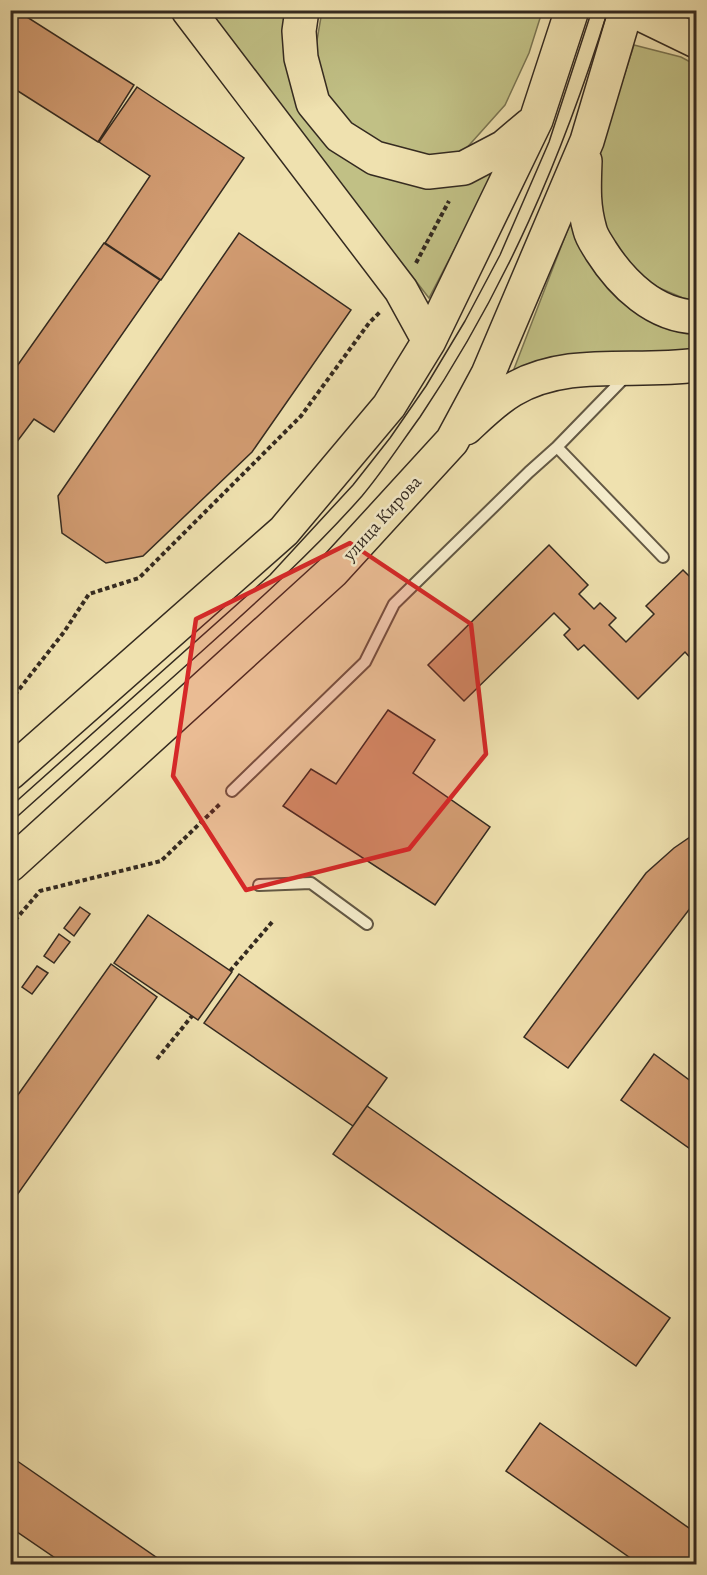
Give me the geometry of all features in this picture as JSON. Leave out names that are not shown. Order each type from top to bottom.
[{"type":"main road","points":[[188,10],[401,290],[429,341]]},
{"type":"main road","points":[[302,10],[299,31],[301,58],[313,103],[340,136],[375,158],[428,172],[464,168],[504,147],[536,120]]},
{"type":"main road","points":[[10,773],[284,531],[389,406],[429,341],[536,120],[572,10]]},
{"type":"main road","name":"улица Кирова","points":[[10,865],[332,572],[452,441],[488,374],[587,141],[626,10]]},
{"type":"main road","points":[[632,10],[696,41]]},
{"type":"main road","points":[[587,141],[583,197],[591,233],[611,267],[634,291],[651,303],[670,312],[696,317]]},
{"type":"main road","points":[[452,441],[492,404],[514,389],[532,382],[573,370],[696,365]]},
{"type":"lane","points":[[232,792],[364,662],[394,604],[557,447],[635,367]]},
{"type":"lane","points":[[557,447],[663,558]]},
{"type":"lane","points":[[259,885],[311,883],[367,924]]},
{"type":"path","points":[[10,701],[64,632],[89,594],[139,578],[301,416],[369,323]]},
{"type":"path","points":[[10,926],[40,891],[161,861],[232,792]]},
{"type":"path","points":[[230,971],[273,921]]},
{"type":"path","points":[[157,1059],[192,1016]]},
{"type":"highlighted area","points":[[350,543],[471,624],[486,754],[409,849],[246,890],[173,776],[196,619]]},
{"type":"shaded area","points":[[540,10],[542,12],[529,53],[505,105],[463,152],[440,158],[378,148],[348,125],[325,92],[315,52],[322,11]]},
{"type":"shaded area","points":[[206,11],[293,11],[342,152],[501,160],[429,298]]},
{"type":"shaded area","points":[[634,45],[681,57],[696,65],[696,300],[683,298],[650,284],[625,261],[600,216],[597,160]]},
{"type":"shaded area","points":[[571,221],[581,244],[696,328],[696,352],[514,369]]},
{"type":"building","points":[[10,10],[16,10],[134,85],[98,142],[10,86]]},
{"type":"building","points":[[137,87],[244,158],[161,280],[105,243],[150,176],[99,142]]},
{"type":"building","points":[[239,233],[351,310],[252,452],[143,556],[106,563],[62,533],[58,496]]},
{"type":"building","points":[[104,243],[160,280],[54,432],[34,419],[10,451],[10,376]]},
{"type":"building","points":[[549,545],[588,585],[579,594],[594,609],[600,603],[616,618],[609,625],[626,642],[654,614],[646,606],[683,570],[692,579],[696,574],[696,664],[685,652],[638,699],[584,645],[578,650],[564,635],[570,629],[554,613],[464,701],[428,665]]},
{"type":"building","points":[[388,710],[435,740],[413,773],[490,827],[435,905],[283,806],[311,769],[336,784]]},
{"type":"building","points":[[696,833],[696,903],[568,1068],[524,1037],[646,873],[674,848]]},
{"type":"building","points":[[80,907],[90,914],[74,936],[64,928]]},
{"type":"building","points":[[148,915],[232,972],[198,1020],[114,963]]},
{"type":"building","points":[[59,934],[70,942],[54,963],[44,956]]},
{"type":"building","points":[[111,964],[157,997],[10,1205],[10,1106]]},
{"type":"building","points":[[37,966],[48,973],[32,994],[22,987]]},
{"type":"building","points":[[239,974],[387,1078],[353,1126],[204,1023]]},
{"type":"building","points":[[654,1054],[696,1085],[696,1153],[621,1100]]},
{"type":"building","points":[[367,1106],[670,1318],[636,1366],[333,1154]]},
{"type":"building","points":[[540,1423],[696,1533],[696,1564],[639,1564],[506,1471]]},
{"type":"building","points":[[10,1456],[166,1564],[64,1564],[10,1527]]},
{"type":"tram line","points":[[10,807],[270,575],[353,485],[390,438],[426,386],[465,321],[500,255],[549,142],[592,10]]},
{"type":"tram line","points":[[10,823],[279,581],[342,518],[385,467],[451,369],[505,271],[529,221],[572,117],[608,10]]}]
